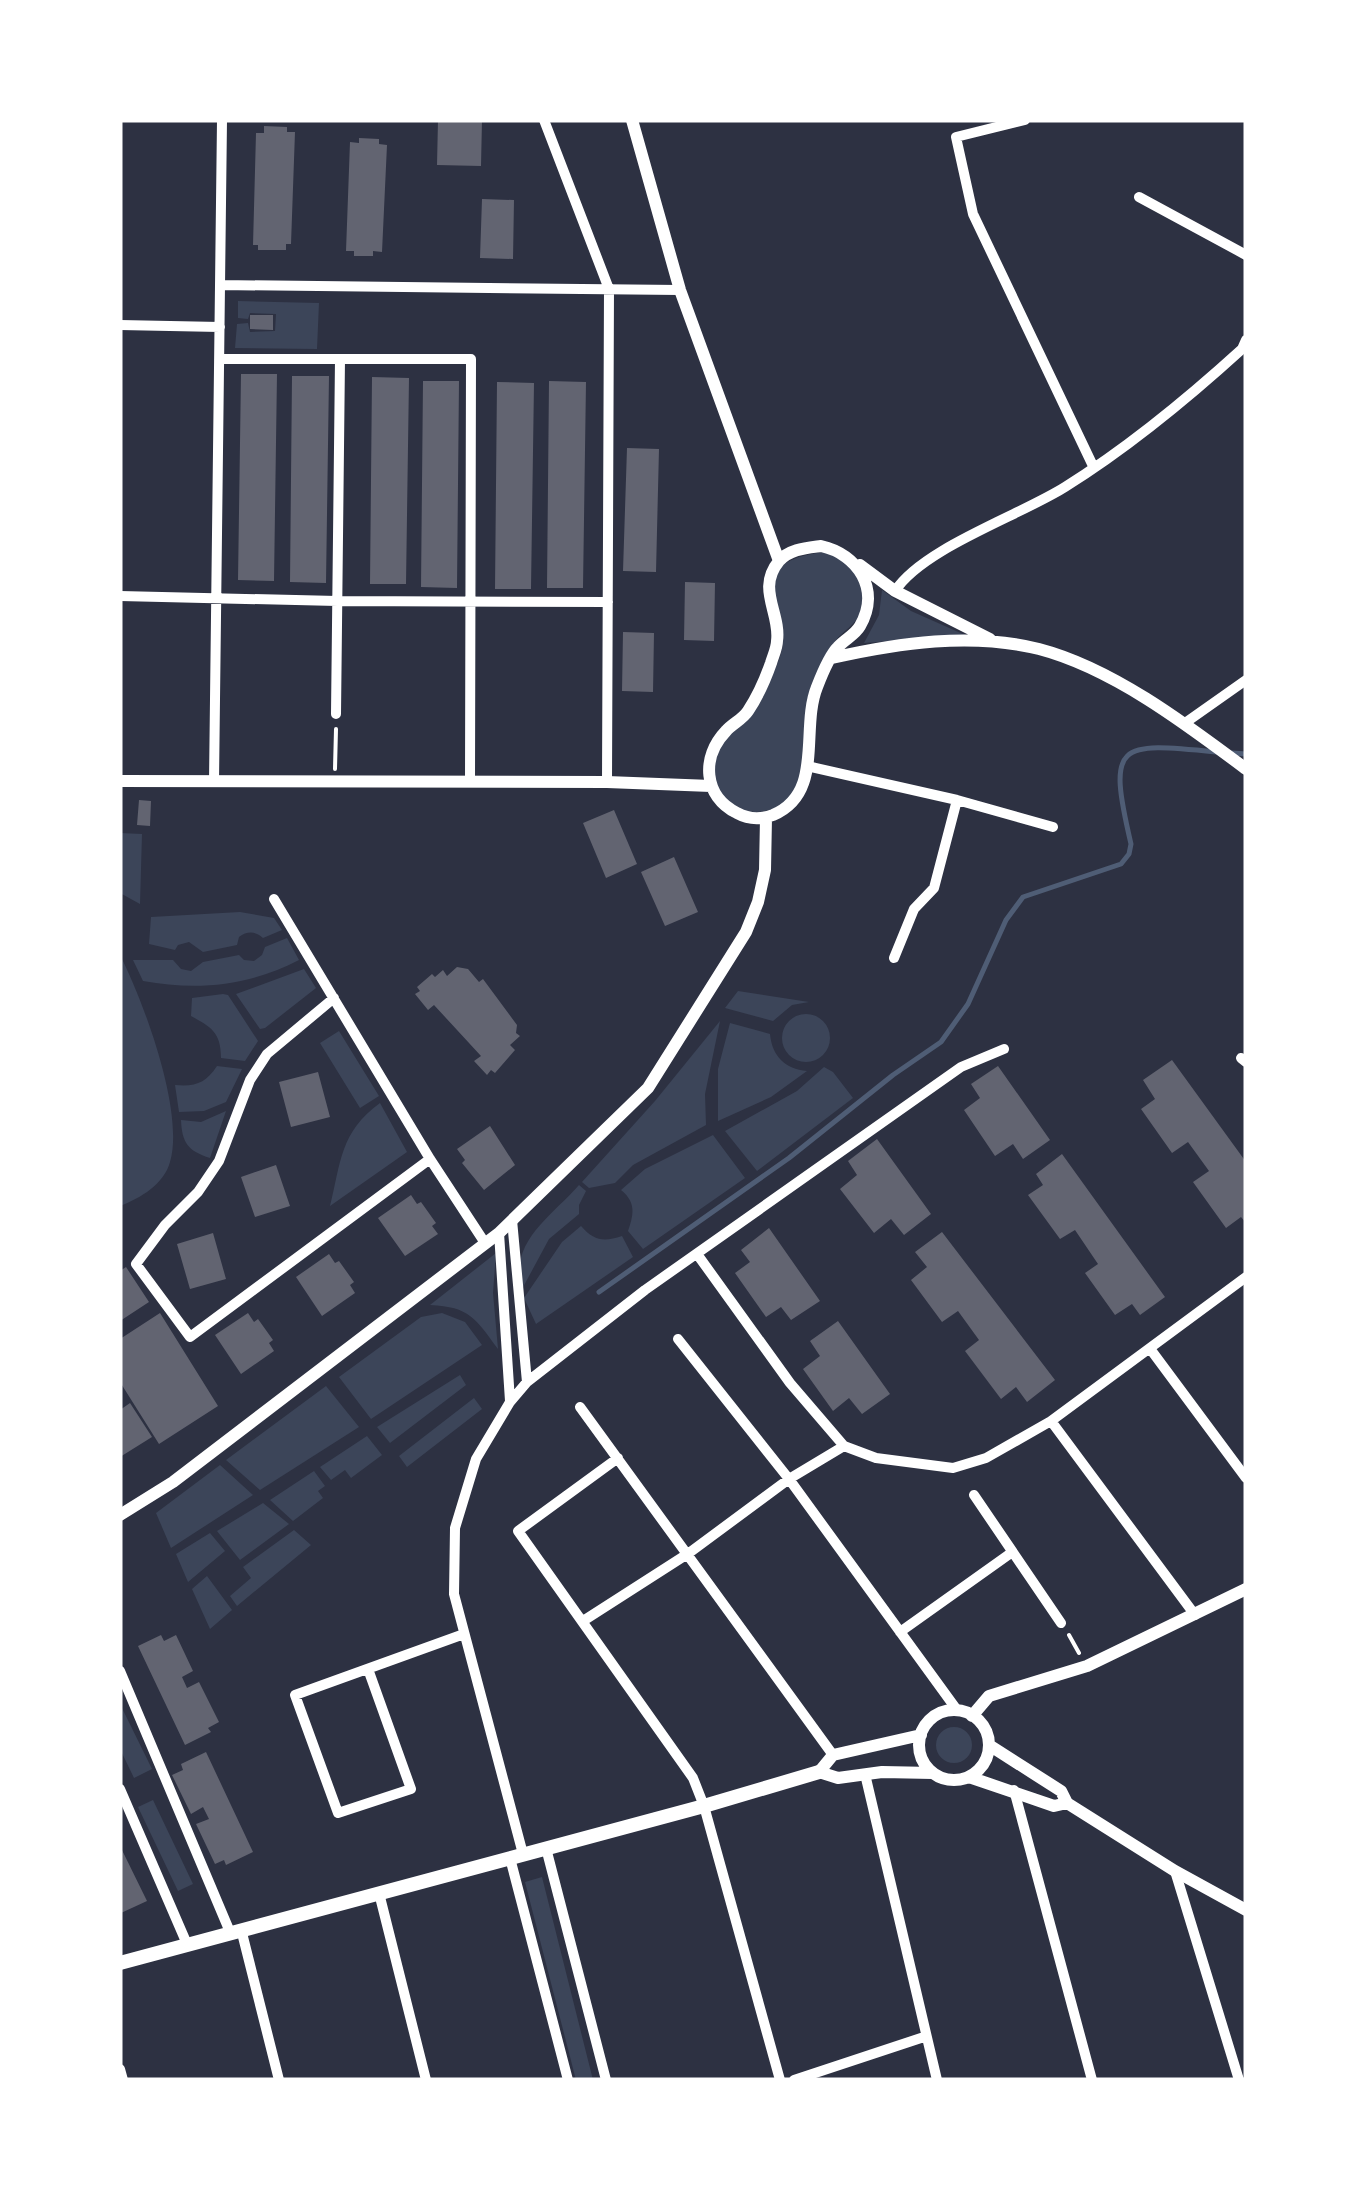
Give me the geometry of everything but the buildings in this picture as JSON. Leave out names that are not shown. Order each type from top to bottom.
[{"type":"main road","points":[[120,1963],[819,1772]]},
{"type":"street","points":[[214,782],[222,120]]},
{"type":"street","points":[[544,120],[609,290],[607,782]]},
{"type":"street","points":[[632,120],[680,290],[779,561],[768,596],[778,642],[764,684],[748,712],[726,731],[710,755],[710,786],[730,809],[752,818],[766,818],[801,792],[815,690],[836,648],[861,625],[868,603],[867,588],[854,562]]},
{"type":"street","points":[[1025,120],[956,137],[973,214],[1094,468]]},
{"type":"street","points":[[1138,197],[1246,255]]},
{"type":"street","points":[[220,285],[680,290]]},
{"type":"street","points":[[120,325],[220,327]]},
{"type":"street","points":[[895,591],[905,576],[930,560],[1094,468],[1176,409],[1242,349],[1246,340]]},
{"type":"street","points":[[219,359],[471,359],[470,781]]},
{"type":"street","points":[[336,714],[340,359]]},
{"type":"street","points":[[779,561],[795,550],[821,546],[844,554],[895,591],[996,643]]},
{"type":"street","points":[[120,596],[608,602]]},
{"type":"street","points":[[832,658],[928,642],[996,643],[1039,649],[1163,707],[1246,769]]},
{"type":"street","points":[[1185,723],[1246,680]]},
{"type":"street","points":[[807,766],[1053,826]]},
{"type":"street","points":[[120,782],[470,781],[710,786]]},
{"type":"street","points":[[894,958],[914,910],[934,888],[957,800]]},
{"type":"street","points":[[120,1515],[173,1482],[499,1232],[648,1088],[746,932],[765,870],[766,818]]},
{"type":"street","points":[[274,899],[485,1243]]},
{"type":"street","points":[[334,998],[267,1054],[250,1080],[219,1162],[136,1264],[190,1337],[430,1158]]},
{"type":"street","points":[[568,2080],[454,1594],[456,1528],[476,1460],[510,1402],[527,1382],[645,1290],[962,1067],[1004,1049]]},
{"type":"street","points":[[512,1220],[527,1382]]},
{"type":"street","points":[[499,1232],[510,1402]]},
{"type":"street","points":[[697,1254],[790,1382],[844,1446],[876,1458],[953,1468],[997,1452],[1052,1421],[1246,1277]]},
{"type":"street","points":[[678,1339],[790,1479],[957,1710],[972,1716],[985,1729],[985,1762],[969,1777]]},
{"type":"street","points":[[1151,1350],[1246,1478]]},
{"type":"street","points":[[580,1406],[833,1755]]},
{"type":"street","points":[[1052,1421],[1196,1615]]},
{"type":"street","points":[[583,1621],[844,1446]]},
{"type":"street","points":[[618,1458],[518,1531],[693,1778],[780,2080]]},
{"type":"street","points":[[974,1495],[1061,1623]]},
{"type":"street","points":[[900,1632],[1011,1553]]},
{"type":"street","points":[[972,1716],[989,1696],[1088,1666],[1246,1589]]},
{"type":"street","points":[[368,1669],[411,1789],[338,1814],[295,1696],[368,1669],[464,1634]]},
{"type":"street","points":[[120,1671],[235,1931],[279,2080]]},
{"type":"street","points":[[957,1710],[935,1716],[921,1734],[833,1755],[819,1772],[838,1778],[933,1773],[946,1779],[969,1777],[1054,1806],[1067,1803]]},
{"type":"street","points":[[921,1734],[922,1757],[933,1773]]},
{"type":"street","points":[[988,1746],[1062,1790],[1067,1803],[1246,1910]]},
{"type":"street","points":[[865,1774],[937,2080]]},
{"type":"street","points":[[120,1789],[187,1944]]},
{"type":"street","points":[[1014,1790],[1092,2080]]},
{"type":"street","points":[[546,1848],[606,2080]]},
{"type":"street","points":[[1175,1871],[1238,2080]]},
{"type":"street","points":[[379,1892],[426,2080]]},
{"type":"street","points":[[794,2080],[924,2037]]},
{"type":"street","points":[[120,2069],[123,2080]]},
{"type":"path","points":[[334,782],[336,714]]},
{"type":"path","points":[[1061,1623],[1088,1666]]},
{"type":"shaded area","points":[[238,301],[319,303],[317,349],[235,348],[237,324],[248,323],[250,332],[275,331],[276,314],[250,313],[248,319],[238,318]]},
{"type":"shaded area","points":[[824,552],[847,564],[857,577],[863,593],[862,609],[856,621],[833,644],[811,687],[798,788],[792,797],[773,809],[739,809],[721,796],[713,754],[756,701],[780,656],[783,635],[772,596],[775,574],[789,561]]},
{"type":"shaded area","points":[[882,590],[911,611],[965,635],[864,643],[879,615]]},
{"type":"shaded area","points":[[120,833],[142,834],[140,904],[120,893]]},
{"type":"shaded area","points":[[240,912],[274,918],[282,930],[263,938],[245,934],[239,937],[237,945],[203,952],[189,942],[175,950],[149,944],[151,917]]},
{"type":"shaded area","points":[[287,938],[299,960],[261,976],[223,984],[184,986],[143,981],[133,960],[173,960],[181,969],[191,971],[203,962],[239,955],[254,961],[265,947]]},
{"type":"shaded area","points":[[120,955],[159,1057],[172,1115],[173,1141],[163,1177],[120,1206]]},
{"type":"shaded area","points":[[304,969],[316,988],[260,1029],[236,994]]},
{"type":"shaded area","points":[[738,991],[809,1002],[792,1005],[773,1021],[725,1008]]},
{"type":"shaded area","points":[[228,995],[258,1041],[245,1061],[221,1058],[214,1031],[191,1016],[192,998]]},
{"type":"shaded area","points":[[806,1014],[823,1021],[830,1038],[823,1055],[806,1062],[789,1055],[782,1038],[789,1021]]},
{"type":"shaded area","points":[[720,1021],[705,1094],[706,1125],[633,1165],[615,1183],[589,1188],[582,1182]]},
{"type":"shaded area","points":[[730,1023],[770,1034],[781,1060],[807,1071],[771,1097],[718,1121],[718,1069]]},
{"type":"shaded area","points":[[339,1031],[379,1096],[360,1108],[320,1043]]},
{"type":"shaded area","points":[[217,1066],[242,1069],[226,1102],[204,1111],[179,1112],[175,1085],[199,1083]]},
{"type":"shaded area","points":[[824,1067],[833,1072],[853,1098],[757,1171],[725,1131],[797,1091]]},
{"type":"shaded area","points":[[380,1103],[407,1152],[330,1206],[344,1149],[357,1125]]},
{"type":"shaded area","points":[[226,1111],[210,1158],[191,1149],[181,1120],[201,1122]]},
{"type":"shaded area","points":[[713,1135],[745,1178],[643,1249],[628,1231],[632,1209],[621,1190],[645,1169]]},
{"type":"shaded area","points":[[579,1185],[586,1191],[579,1214],[549,1239],[521,1291],[519,1273],[526,1244]]},
{"type":"shaded area","points":[[581,1226],[600,1239],[622,1236],[633,1257],[536,1324],[524,1298],[562,1242]]},
{"type":"shaded area","points":[[496,1253],[493,1293],[498,1349],[470,1316],[454,1308],[430,1305]]},
{"type":"shaded area","points":[[442,1313],[465,1322],[482,1345],[371,1419],[339,1377],[421,1317]]},
{"type":"shaded area","points":[[460,1375],[466,1385],[390,1443],[377,1427]]},
{"type":"shaded area","points":[[326,1386],[359,1427],[260,1490],[226,1460]]},
{"type":"shaded area","points":[[474,1398],[482,1409],[407,1467],[399,1456]]},
{"type":"shaded area","points":[[367,1436],[382,1455],[351,1478],[345,1470],[331,1480],[320,1467]]},
{"type":"shaded area","points":[[220,1465],[253,1495],[171,1548],[156,1513]]},
{"type":"shaded area","points":[[314,1471],[325,1486],[318,1491],[323,1498],[293,1521],[270,1500]]},
{"type":"shaded area","points":[[263,1503],[289,1524],[240,1560],[217,1531]]},
{"type":"shaded area","points":[[294,1530],[311,1545],[237,1606],[230,1596],[251,1578],[243,1567]]},
{"type":"shaded area","points":[[210,1533],[225,1551],[188,1582],[176,1554]]},
{"type":"shaded area","points":[[207,1576],[232,1610],[210,1629],[192,1589]]},
{"type":"shaded area","points":[[120,1704],[152,1769],[134,1778],[120,1749]]},
{"type":"shaded area","points":[[954,1727],[967,1732],[972,1745],[967,1758],[954,1763],[941,1758],[936,1745],[941,1732]]},
{"type":"shaded area","points":[[153,1800],[193,1884],[178,1891],[138,1807]]},
{"type":"shaded area","points":[[542,1877],[593,2080],[576,2080],[525,1882]]},
{"type":"waterway","points":[[599,1292],[789,1158],[941,1042],[968,1004],[1006,920],[1023,897],[1121,864],[1131,844],[1120,785],[1121,767],[1127,756],[1158,748],[1216,752]]},
{"type":"waterway","points":[[1232,753],[1246,754]]}]
